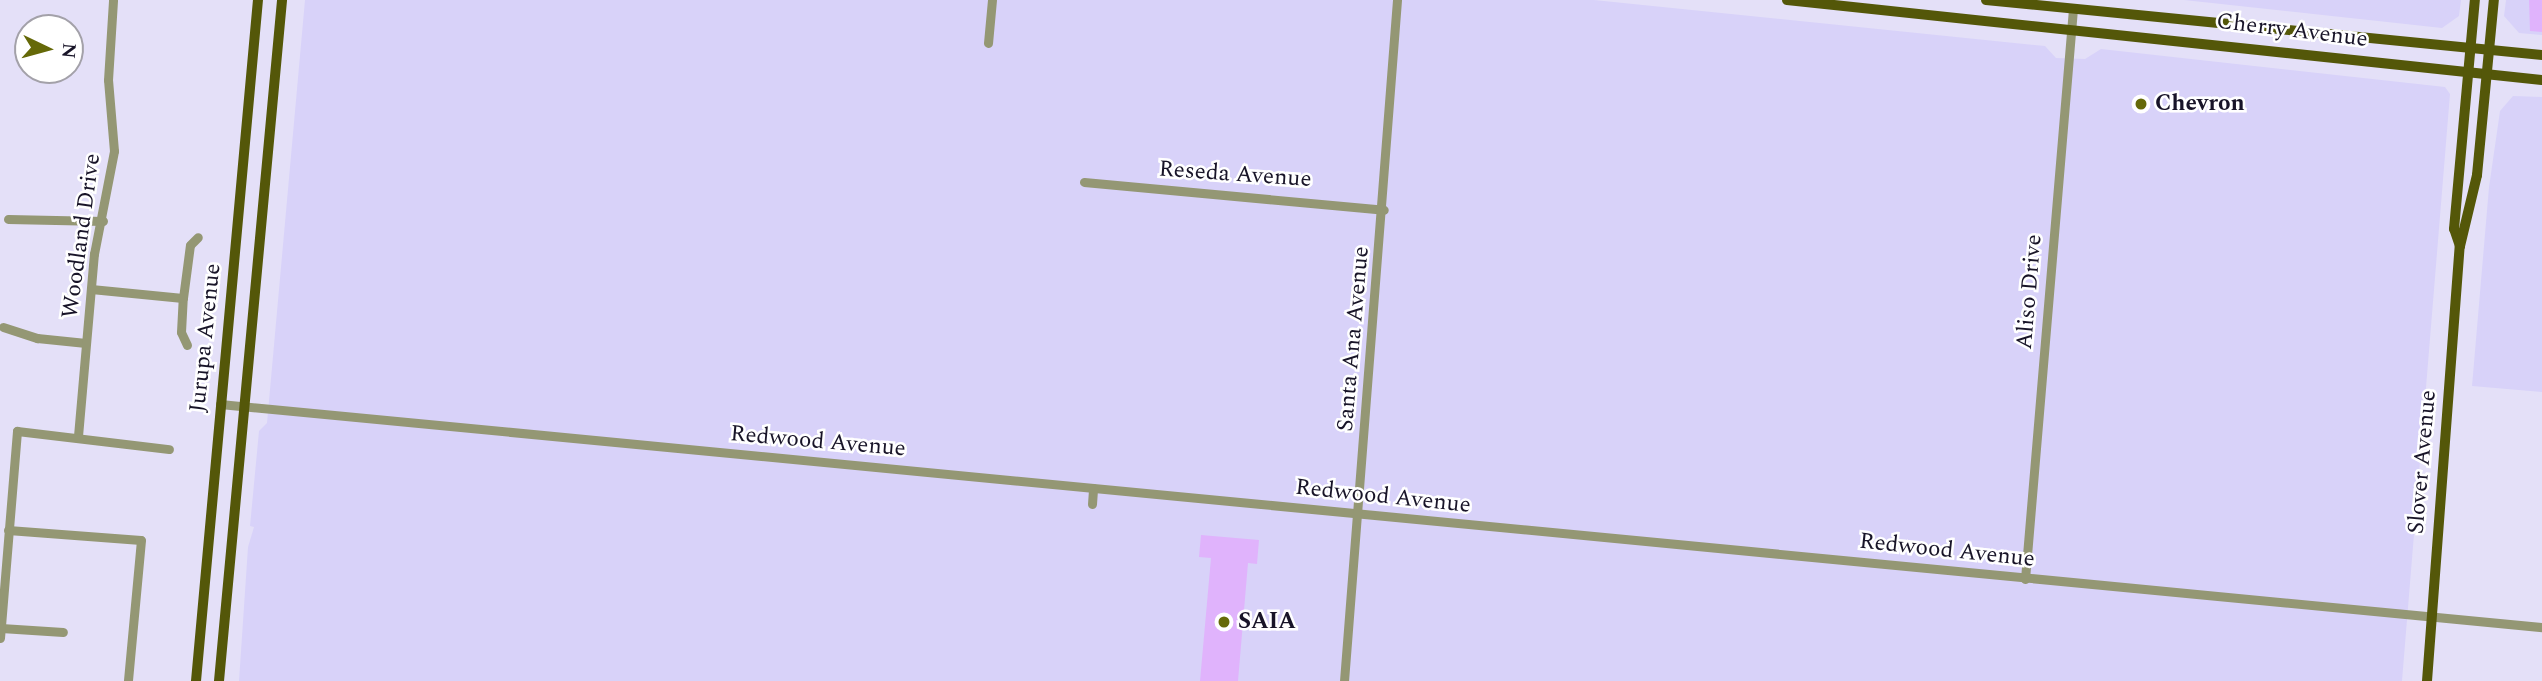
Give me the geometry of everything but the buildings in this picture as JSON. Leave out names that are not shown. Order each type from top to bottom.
[{"type":"main road","name":"Jurupa Avenue","points":[[196,681],[258,0]]},
{"type":"main road","name":"Jurupa Avenue","points":[[219,681],[282,0]]},
{"type":"main road","name":"Cherry Avenue","points":[[1787,0],[2542,80]]},
{"type":"main road","name":"Cherry Avenue","points":[[1986,0],[2542,55]]},
{"type":"main road","name":"Slover Avenue","points":[[2460,246],[2454,229],[2475,0]]},
{"type":"main road","name":"Slover Avenue","points":[[2427,681],[2460,246],[2477,175],[2494,0]]},
{"type":"street","name":"Woodland Drive","points":[[78,436],[91,289],[114,151],[108,80],[113,0]]},
{"type":"street","points":[[988,43],[992,0]]},
{"type":"street","name":"Santa Ana Avenue","points":[[1344,681],[1384,210],[1397,0]]},
{"type":"street","name":"Aliso Drive","points":[[2025,579],[2073,9]]},
{"type":"street","name":"Reseda Avenue","points":[[1083,182],[1384,210]]},
{"type":"street","points":[[8,219],[103,221]]},
{"type":"street","points":[[187,345],[181,332],[183,298],[190,245],[198,237]]},
{"type":"street","points":[[91,289],[183,298]]},
{"type":"street","points":[[3,327],[37,338],[86,343]]},
{"type":"street","name":"Redwood Avenue","points":[[220,404],[2542,627]]},
{"type":"street","points":[[0,638],[17,431],[78,436],[169,449]]},
{"type":"street","points":[[1092,504],[1093,488]]},
{"type":"street","points":[[8,530],[141,540],[128,681]]},
{"type":"street","points":[[1,628],[63,632]]},
{"type":"shaded area","points":[[305,0],[1594,0],[2045,46],[2056,58],[2085,59],[2101,49],[2445,87],[2450,94],[2402,681],[239,681],[248,547],[254,527],[250,526],[259,431],[267,423]]},
{"type":"shaded area","points":[[2184,0],[2461,0],[2459,16],[2442,28]]},
{"type":"shaded area","points":[[2506,0],[2542,0],[2542,35],[2519,33],[2504,16]]},
{"type":"shaded area","points":[[2513,96],[2542,97],[2542,392],[2472,386],[2489,187],[2500,111]]},
{"type":"place","name":"Chevron","points":[[2141,104]]},
{"type":"place","name":"SAIA","points":[[1224,622]]}]
